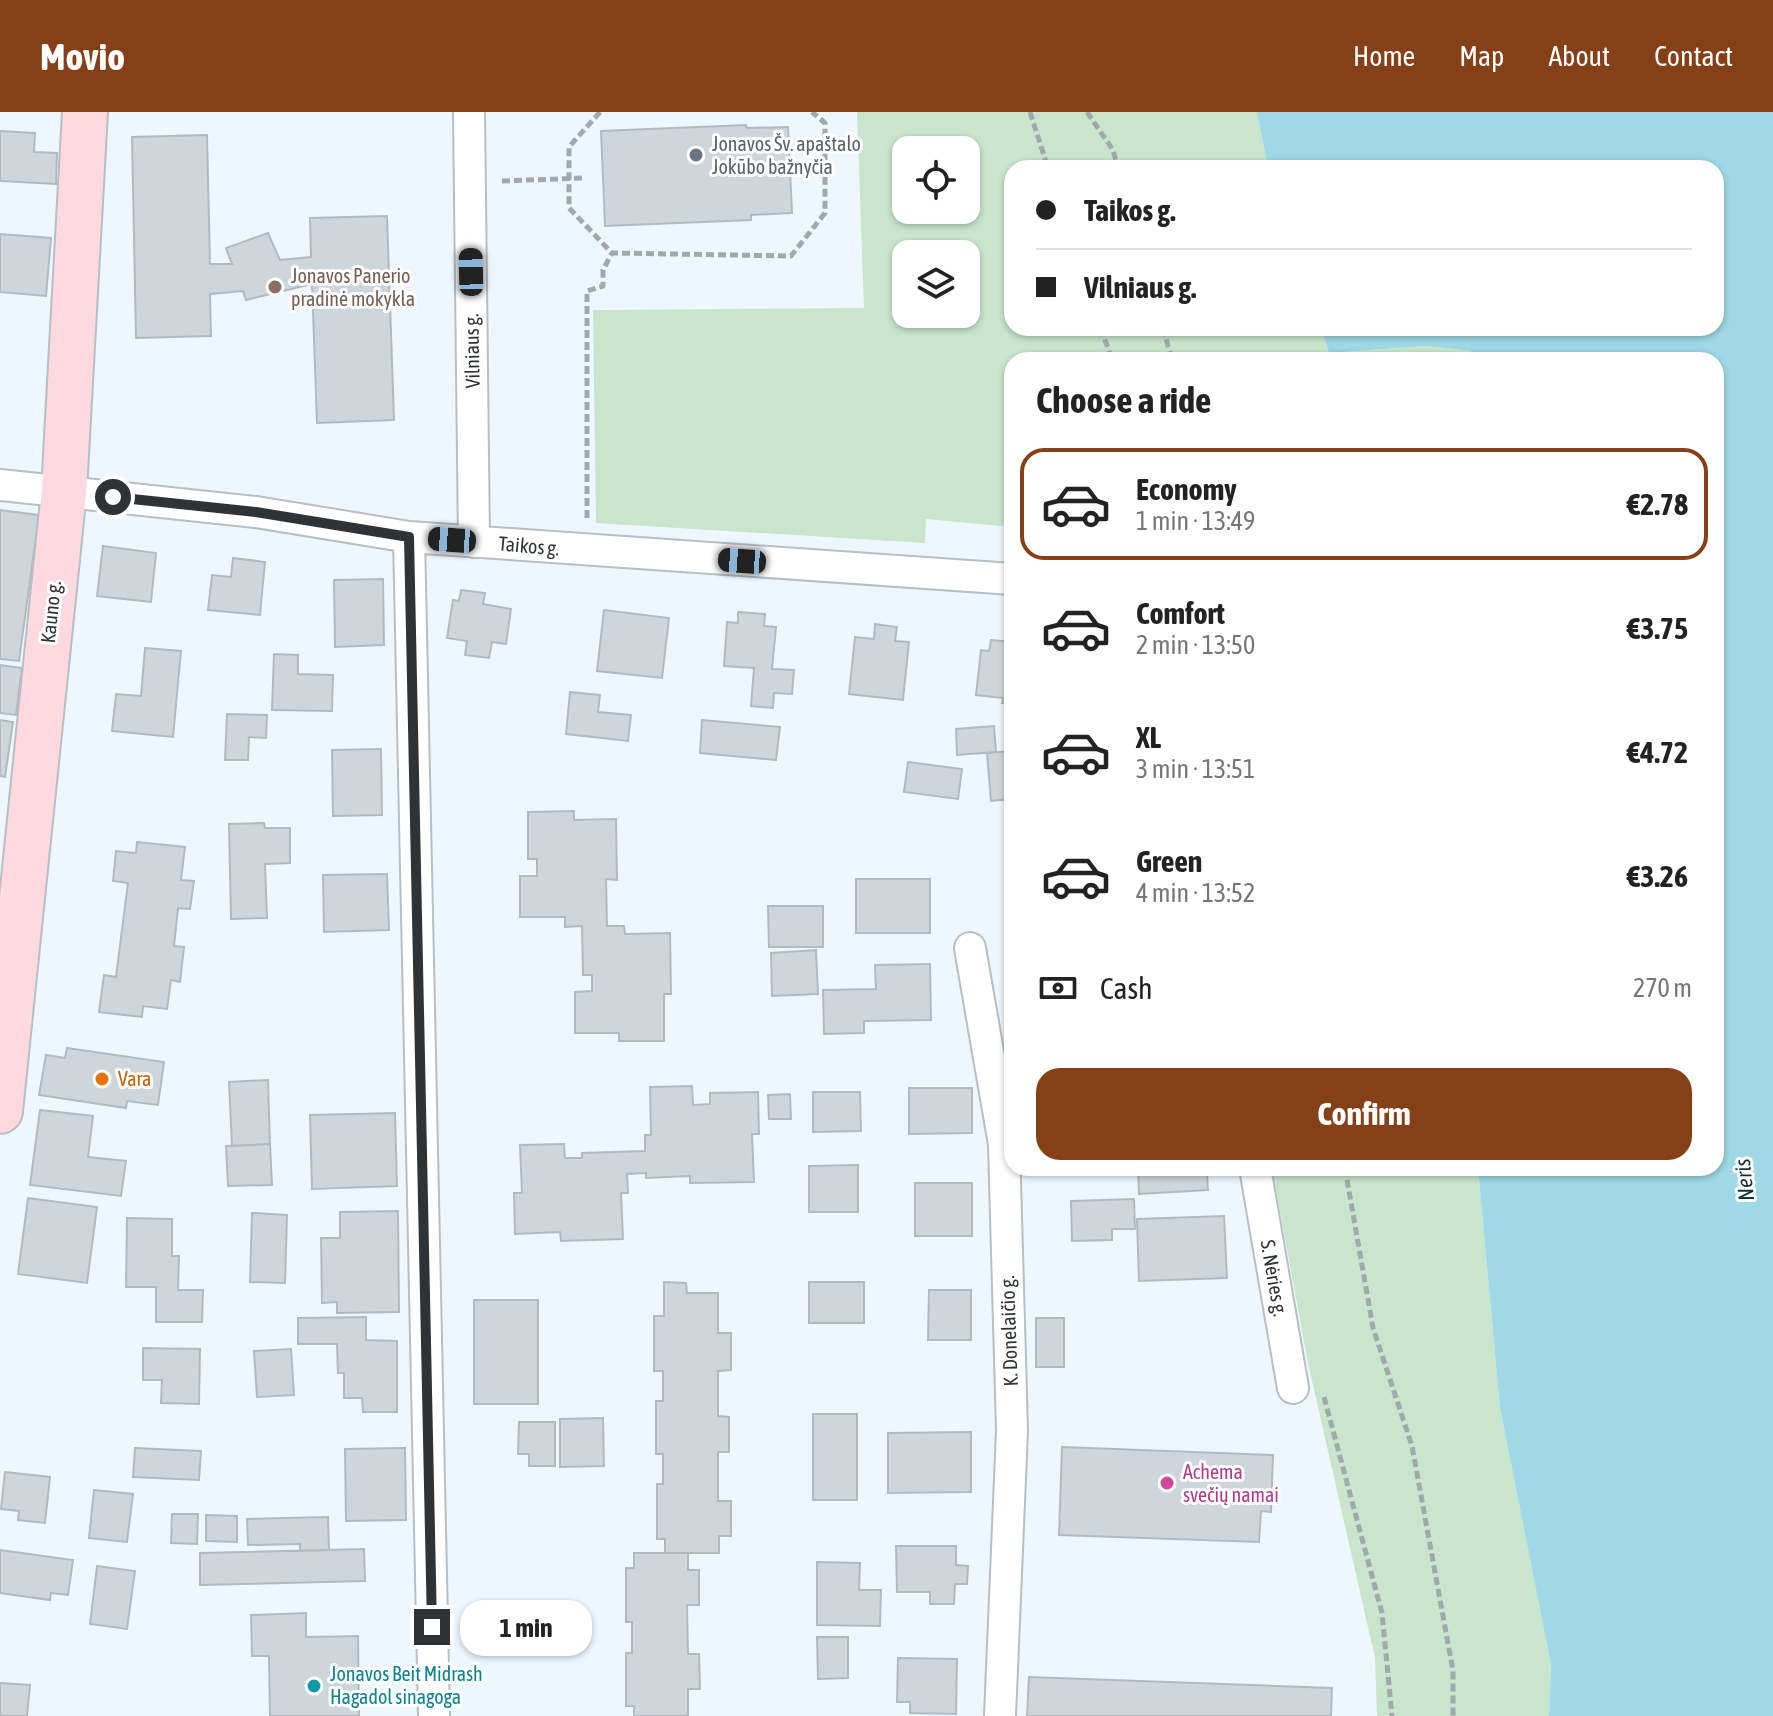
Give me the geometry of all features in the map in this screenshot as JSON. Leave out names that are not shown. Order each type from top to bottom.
[{"type":"main road","name":"Kauno g.","points":[[0,1111],[64,491],[85,112]]},
{"type":"street","name":"Vilniaus g.","points":[[469,112],[474,542]]},
{"type":"street","name":"Taikos g.","points":[[0,485],[256,512],[409,537],[1004,578]]},
{"type":"street","points":[[409,537],[434,1716]]},
{"type":"street","name":"K. Donelaičio g.","points":[[970,948],[1004,1144]]},
{"type":"street","name":"K. Donelaičio g.","points":[[1000,1716],[1012,1431],[1005,1176]]},
{"type":"street","name":"S. Nėries g.","points":[[1257,1176],[1307,1389]]},
{"type":"path","points":[[600,112],[569,147],[569,208],[612,253],[791,256],[825,213],[825,123],[812,112]]},
{"type":"path","points":[[1030,112],[1045,160]]},
{"type":"path","points":[[1087,112],[1113,150],[1116,160]]},
{"type":"path","points":[[469,181],[584,178]]},
{"type":"path","points":[[587,551],[587,291],[603,286],[603,270],[612,253]]},
{"type":"path","points":[[1346,1176],[1373,1328],[1412,1446],[1453,1671],[1453,1716]]},
{"type":"path","points":[[1307,1389],[1382,1613],[1392,1716]]},
{"type":"green space","points":[[857,112],[1257,112],[1266,160],[1004,160],[1004,336],[1324,336],[1329,352],[1004,352],[1004,526],[926,519],[925,543],[596,523],[593,310],[864,308]]},
{"type":"green space","points":[[1426,346],[1474,351],[1343,352]]},
{"type":"green space","points":[[1273,1176],[1479,1176],[1500,1408],[1551,1665],[1549,1716],[1377,1716],[1375,1658],[1308,1363]]},
{"type":"water","name":"Neris","points":[[1257,112],[1773,112],[1773,1716],[1549,1716],[1551,1665],[1500,1408],[1479,1176],[1724,1176],[1724,352],[1470,352],[1472,351],[1426,346],[1329,352],[1324,336],[1724,336],[1724,160],[1266,160]]},
{"type":"building","name":"Jonavos Šv. apaštalo Jokūbo bažnyčia","points":[[746,125],[747,128],[788,127],[792,213],[751,215],[751,220],[605,226],[601,131]]},
{"type":"building","points":[[0,131],[35,133],[34,152],[57,153],[56,184],[0,181]]},
{"type":"building","points":[[207,135],[210,264],[232,264],[226,248],[268,233],[280,260],[311,257],[310,218],[387,216],[394,420],[317,423],[312,284],[246,300],[243,291],[210,294],[211,336],[136,338],[132,137]]},
{"type":"building","points":[[0,234],[51,238],[46,296],[0,292]]},
{"type":"building","points":[[0,510],[39,515],[19,661],[0,659]]},
{"type":"building","points":[[103,546],[156,553],[151,602],[97,596]]},
{"type":"building","points":[[233,558],[265,562],[260,615],[208,610],[212,575],[231,577]]},
{"type":"building","points":[[383,579],[384,645],[335,647],[334,580]]},
{"type":"building","points":[[461,590],[485,593],[483,604],[511,609],[506,644],[492,642],[489,658],[465,655],[467,641],[447,638],[453,600],[459,601]]},
{"type":"building","points":[[604,610],[669,618],[662,678],[597,671]]},
{"type":"building","points":[[738,612],[765,614],[764,626],[776,627],[772,669],[794,670],[792,694],[774,693],[773,708],[751,706],[754,668],[724,666],[727,622],[738,623]]},
{"type":"building","points":[[875,624],[897,627],[895,641],[909,642],[903,700],[849,694],[855,637],[874,639]]},
{"type":"building","points":[[991,640],[1004,641],[1004,703],[1003,698],[976,695],[981,650],[989,651]]},
{"type":"building","points":[[145,648],[181,651],[173,737],[112,731],[116,694],[141,696]]},
{"type":"building","points":[[274,654],[298,655],[298,674],[333,675],[332,711],[272,710]]},
{"type":"building","points":[[0,665],[22,668],[16,715],[0,713]]},
{"type":"building","points":[[570,692],[600,695],[598,712],[631,715],[628,741],[566,734]]},
{"type":"building","points":[[227,714],[267,715],[266,738],[249,737],[248,760],[225,760]]},
{"type":"building","points":[[0,720],[13,722],[5,777],[0,776]]},
{"type":"building","points":[[702,720],[780,727],[776,760],[700,753]]},
{"type":"building","points":[[994,726],[996,752],[957,755],[956,729]]},
{"type":"building","points":[[381,749],[382,815],[333,816],[332,750]]},
{"type":"building","points":[[1004,752],[1004,800],[991,801],[987,753]]},
{"type":"building","points":[[908,762],[962,769],[958,799],[904,792]]},
{"type":"building","points":[[574,811],[574,820],[616,819],[617,880],[606,879],[607,926],[624,926],[625,934],[670,933],[671,994],[664,994],[664,1041],[619,1041],[619,1033],[575,1033],[575,992],[592,991],[592,975],[583,975],[582,926],[565,927],[565,917],[520,917],[520,876],[537,876],[537,859],[528,859],[528,812]]},
{"type":"building","points":[[264,823],[265,828],[290,828],[290,863],[265,864],[267,918],[231,919],[229,824]]},
{"type":"building","points":[[137,842],[185,847],[181,880],[194,881],[190,909],[178,908],[174,946],[184,947],[180,982],[171,980],[167,1009],[143,1006],[142,1017],[99,1012],[104,975],[116,977],[128,883],[113,881],[116,851],[136,853]]},
{"type":"building","points":[[387,874],[389,930],[324,932],[323,875]]},
{"type":"building","points":[[856,879],[930,879],[930,933],[856,933]]},
{"type":"building","points":[[768,906],[823,906],[823,947],[769,947]]},
{"type":"building","points":[[816,950],[818,994],[772,996],[771,953]]},
{"type":"building","points":[[930,964],[931,1020],[864,1021],[864,1033],[824,1034],[823,990],[876,989],[875,965]]},
{"type":"building","name":"Vara","points":[[67,1048],[164,1062],[158,1105],[127,1101],[126,1108],[39,1095],[46,1055],[65,1058]]},
{"type":"building","points":[[268,1080],[270,1144],[232,1146],[229,1082]]},
{"type":"building","points":[[692,1086],[693,1105],[710,1104],[710,1093],[758,1092],[759,1134],[752,1134],[754,1182],[690,1183],[690,1176],[646,1178],[646,1173],[627,1174],[628,1193],[621,1193],[623,1239],[561,1241],[560,1232],[515,1234],[514,1193],[522,1193],[520,1145],[564,1144],[565,1158],[582,1158],[582,1153],[645,1151],[645,1135],[651,1135],[650,1087]]},
{"type":"building","points":[[909,1088],[972,1088],[972,1133],[909,1134]]},
{"type":"building","points":[[813,1092],[860,1092],[861,1131],[813,1132]]},
{"type":"building","points":[[790,1094],[791,1119],[769,1119],[768,1095]]},
{"type":"building","points":[[40,1110],[93,1116],[88,1157],[126,1161],[121,1196],[30,1185]]},
{"type":"building","points":[[395,1113],[397,1186],[312,1189],[310,1115]]},
{"type":"building","points":[[270,1144],[272,1185],[228,1186],[226,1146]]},
{"type":"building","points":[[858,1165],[858,1212],[809,1212],[809,1166]]},
{"type":"building","points":[[1138,1176],[1207,1176],[1208,1190],[1139,1194]]},
{"type":"building","points":[[915,1183],[972,1183],[972,1236],[915,1236]]},
{"type":"building","points":[[28,1198],[97,1207],[87,1283],[18,1274]]},
{"type":"building","points":[[1134,1199],[1135,1229],[1112,1229],[1112,1240],[1072,1241],[1071,1201]]},
{"type":"building","points":[[398,1211],[399,1312],[337,1313],[337,1302],[322,1303],[321,1238],[340,1238],[340,1212]]},
{"type":"building","points":[[252,1213],[287,1215],[285,1283],[250,1282]]},
{"type":"building","points":[[1224,1216],[1227,1278],[1139,1281],[1137,1219]]},
{"type":"building","points":[[127,1218],[172,1219],[172,1256],[179,1256],[178,1290],[203,1290],[202,1322],[156,1322],[156,1287],[126,1287]]},
{"type":"building","points":[[664,1282],[686,1283],[687,1293],[718,1293],[718,1333],[731,1333],[731,1370],[718,1371],[718,1416],[729,1417],[729,1452],[718,1452],[718,1501],[731,1501],[731,1536],[719,1536],[719,1553],[665,1553],[665,1539],[657,1539],[657,1484],[663,1484],[663,1454],[656,1454],[656,1401],[663,1401],[663,1371],[654,1371],[654,1316],[664,1316]]},
{"type":"building","points":[[809,1282],[864,1282],[864,1323],[809,1323]]},
{"type":"building","points":[[929,1290],[971,1290],[971,1340],[928,1340]]},
{"type":"building","points":[[474,1300],[538,1300],[538,1404],[474,1404]]},
{"type":"building","points":[[366,1317],[366,1340],[397,1341],[397,1412],[363,1412],[362,1398],[344,1398],[344,1373],[338,1373],[337,1344],[298,1344],[298,1318]]},
{"type":"building","points":[[1036,1318],[1064,1318],[1064,1367],[1036,1367]]},
{"type":"building","points":[[143,1348],[200,1349],[199,1404],[161,1403],[162,1380],[143,1380]]},
{"type":"building","points":[[291,1349],[294,1395],[257,1397],[254,1351]]},
{"type":"building","points":[[813,1414],[857,1414],[857,1500],[813,1500]]},
{"type":"building","points":[[603,1418],[604,1466],[560,1467],[560,1419]]},
{"type":"building","points":[[519,1422],[555,1422],[555,1466],[529,1466],[529,1454],[518,1454]]},
{"type":"building","points":[[971,1432],[971,1492],[888,1493],[888,1433]]},
{"type":"building","name":"Achema svečių namai","points":[[1062,1447],[1273,1455],[1271,1512],[1261,1511],[1259,1542],[1059,1535]]},
{"type":"building","points":[[135,1448],[201,1451],[199,1480],[133,1477]]},
{"type":"building","points":[[405,1448],[406,1520],[346,1521],[345,1449]]},
{"type":"building","points":[[5,1472],[50,1477],[45,1523],[18,1520],[19,1511],[1,1509]]},
{"type":"building","points":[[94,1490],[133,1494],[127,1542],[89,1538]]},
{"type":"building","points":[[172,1514],[198,1514],[197,1544],[171,1543]]},
{"type":"building","points":[[206,1515],[237,1516],[237,1542],[206,1541]]},
{"type":"building","points":[[328,1517],[329,1550],[300,1551],[300,1544],[248,1545],[247,1519]]},
{"type":"building","points":[[896,1546],[956,1546],[956,1565],[968,1566],[967,1584],[955,1584],[954,1604],[930,1604],[930,1592],[897,1592]]},
{"type":"building","points":[[364,1549],[365,1581],[200,1585],[200,1553]]},
{"type":"building","points":[[0,1550],[73,1560],[68,1595],[51,1593],[50,1600],[0,1593]]},
{"type":"building","points":[[634,1553],[688,1553],[688,1570],[699,1570],[699,1605],[687,1605],[688,1654],[699,1654],[700,1689],[688,1689],[688,1716],[634,1716],[634,1706],[626,1706],[626,1653],[632,1653],[632,1622],[626,1622],[626,1568],[634,1568]]},
{"type":"building","points":[[817,1562],[860,1563],[859,1590],[881,1590],[880,1626],[817,1625]]},
{"type":"building","points":[[97,1566],[135,1571],[127,1629],[90,1624]]},
{"type":"building","name":"Jonavos Beit Midrash Hagadol sinagoga","points":[[306,1613],[306,1637],[358,1636],[359,1716],[270,1716],[269,1656],[252,1656],[251,1615]]},
{"type":"building","points":[[817,1637],[848,1637],[848,1678],[818,1679]]},
{"type":"building","points":[[898,1658],[957,1659],[956,1714],[910,1713],[910,1702],[897,1702]]},
{"type":"building","points":[[1029,1677],[1332,1688],[1331,1716],[1027,1716]]},
{"type":"building","points":[[0,1683],[30,1685],[27,1716],[0,1716]]},
{"type":"place","name":"Jonavos Šv. apaštalo Jokūbo bažnyčia","points":[[696,155]]},
{"type":"place","name":"Jonavos Panerio pradinė mokykla","points":[[275,287]]},
{"type":"place","name":"Vara","points":[[102,1079]]},
{"type":"place","name":"Achema svečių namai","points":[[1167,1483]]},
{"type":"place","name":"Jonavos Beit Midrash Hagadol sinagoga","points":[[314,1686]]},
{"type":"route","points":[[113,497],[256,512],[409,537],[432,1627]]}]
